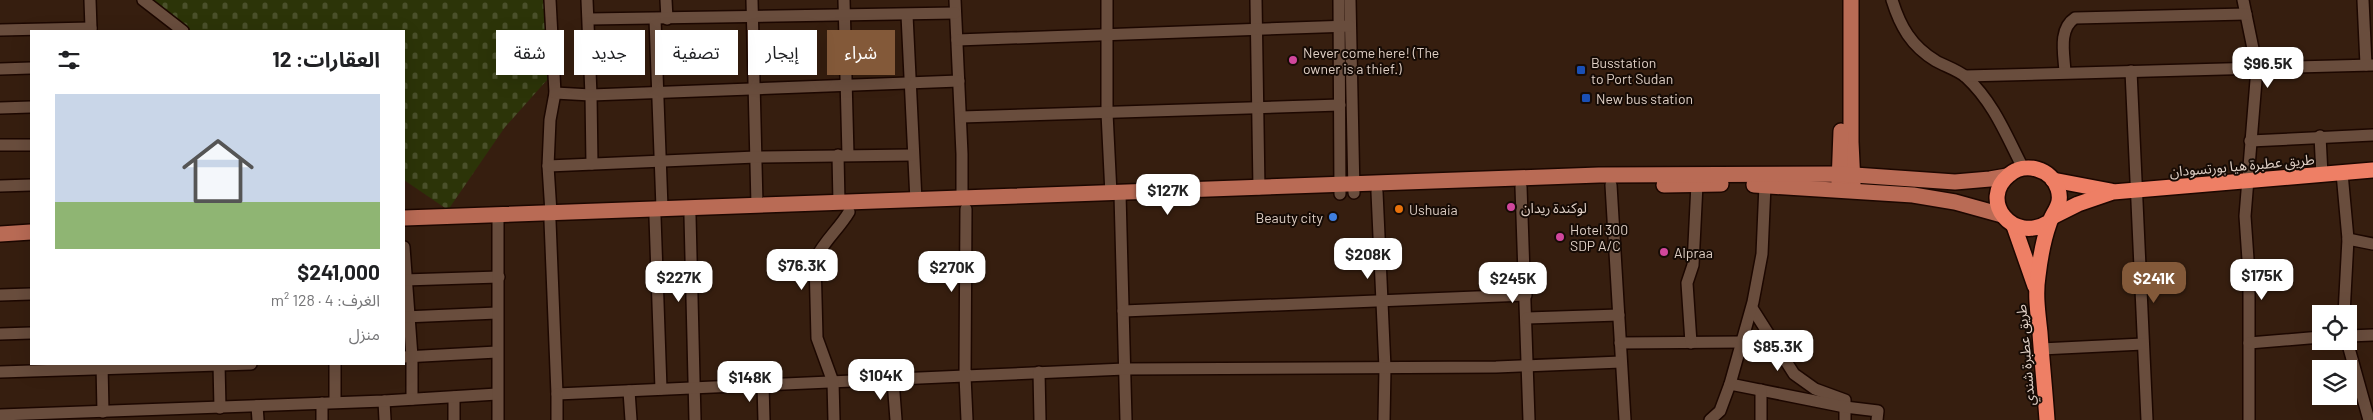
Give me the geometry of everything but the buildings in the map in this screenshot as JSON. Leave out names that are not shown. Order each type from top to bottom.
[{"type":"highway","points":[[2036,288],[2014,226],[2002,215],[1998,205],[1998,194],[2001,184],[2007,176],[2023,168],[2040,170],[2054,180],[2113,192]]},
{"type":"highway","name":"طريق عطبرة هيا بورتسودان","points":[[2113,192],[2373,170]]},
{"type":"highway","points":[[2036,288],[2052,219],[2060,198],[2054,180]]},
{"type":"highway","points":[[2014,226],[2032,230],[2078,204],[2113,192]]},
{"type":"highway","name":"طريق عطبرة شندي","points":[[2036,288],[2047,420]]},
{"type":"main road","points":[[1841,0],[1846,144],[1853,174]]},
{"type":"main road","points":[[1823,174],[1846,144],[1851,0]]},
{"type":"main road","points":[[1846,144],[1859,163],[1846,190]]},
{"type":"main road","points":[[1117,197],[1347,189],[1608,175],[1853,174],[1955,182],[1990,180],[2007,176]]},
{"type":"main road","points":[[405,218],[550,217],[658,213],[757,205],[844,207],[964,204],[1259,189],[1347,189],[1377,192],[1697,184],[1764,185],[1937,198],[2002,215]]},
{"type":"main road","points":[[658,213],[690,216],[916,201],[964,204]]},
{"type":"main road","points":[[405,227],[550,217]]},
{"type":"main road","points":[[0,234],[30,232]]},
{"type":"main road","points":[[0,244],[30,242]]},
{"type":"street","points":[[0,30],[91,30],[90,0]]},
{"type":"street","points":[[143,0],[182,30]]},
{"type":"street","points":[[550,0],[555,93],[550,120],[548,166],[557,420]]},
{"type":"street","points":[[587,0],[592,164]]},
{"type":"street","points":[[666,0],[667,18]]},
{"type":"street","points":[[752,0],[757,205]]},
{"type":"street","points":[[834,420],[833,382],[817,338],[815,260],[819,250],[842,224],[844,207],[843,155],[846,84],[844,0]]},
{"type":"street","points":[[955,0],[964,204],[967,420]]},
{"type":"street","points":[[1107,0],[1109,36],[1107,113],[1117,197],[1126,420]]},
{"type":"street","points":[[1256,0],[1259,189]]},
{"type":"street","points":[[1339,0],[1345,27],[1347,189]]},
{"type":"street","points":[[1347,189],[1340,104],[1345,27],[1350,0]]},
{"type":"street","points":[[1892,0],[1904,32],[1915,46],[1934,60],[1965,76],[1990,102],[2023,168]]},
{"type":"street","points":[[2243,0],[2257,68],[2245,216],[2249,274],[2249,420]]},
{"type":"street","points":[[1965,76],[2370,65],[2362,0]]},
{"type":"street","points":[[588,19],[955,13]]},
{"type":"street","points":[[907,14],[912,83],[916,201]]},
{"type":"street","points":[[2065,72],[2065,31],[2069,22],[2075,18],[2246,14]]},
{"type":"street","points":[[655,19],[656,91],[660,160],[658,213],[661,389]]},
{"type":"street","points":[[957,40],[1345,27]]},
{"type":"street","points":[[0,69],[30,68]]},
{"type":"street","points":[[2131,71],[2147,420]]},
{"type":"street","points":[[555,93],[591,94],[959,81]]},
{"type":"street","points":[[961,117],[1340,104]]},
{"type":"street","points":[[0,108],[30,106]]},
{"type":"street","points":[[2250,141],[2373,134]]},
{"type":"street","points":[[2320,136],[2322,175]]},
{"type":"street","points":[[0,145],[30,145]]},
{"type":"street","points":[[548,166],[756,157],[914,156]]},
{"type":"street","points":[[2342,173],[2348,239],[2344,305]]},
{"type":"street","points":[[1691,343],[1687,283],[1692,265],[1697,184]]},
{"type":"street","points":[[0,186],[30,185]]},
{"type":"street","points":[[1710,420],[1720,411],[1730,384],[1752,308],[1762,254],[1764,185]]},
{"type":"street","points":[[1611,186],[1625,420]]},
{"type":"street","points":[[1521,187],[1530,420]]},
{"type":"street","points":[[1377,192],[1385,368],[1384,420]]},
{"type":"street","points":[[690,216],[695,420]]},
{"type":"street","points":[[498,222],[499,278],[496,352],[498,420]]},
{"type":"street","points":[[2348,239],[2373,244]]},
{"type":"street","points":[[412,399],[408,357],[405,280],[499,278]]},
{"type":"street","points":[[0,295],[30,294]]},
{"type":"street","points":[[1123,311],[1382,299],[1526,295]]},
{"type":"street","points":[[1752,308],[1794,374],[1815,389],[1845,400],[1845,420]]},
{"type":"street","points":[[406,317],[497,313]]},
{"type":"street","points":[[1526,318],[1620,315]]},
{"type":"street","points":[[0,334],[30,333]]},
{"type":"street","points":[[2357,336],[2373,335]]},
{"type":"street","points":[[2250,343],[2312,338]]},
{"type":"street","points":[[1620,343],[1743,342]]},
{"type":"street","points":[[2041,349],[2143,344]]},
{"type":"street","points":[[2350,350],[2369,420]]},
{"type":"street","points":[[408,357],[496,352]]},
{"type":"street","points":[[557,394],[1125,369],[1528,367],[1621,362]]},
{"type":"street","points":[[0,372],[102,366],[219,365],[220,408]]},
{"type":"street","points":[[334,365],[335,402]]},
{"type":"street","points":[[102,366],[103,412]]},
{"type":"street","points":[[1039,372],[1040,420]]},
{"type":"street","points":[[893,380],[896,420]]},
{"type":"street","points":[[1730,384],[1845,407],[1878,410],[1877,420]]},
{"type":"street","points":[[763,385],[764,420]]},
{"type":"street","points":[[1761,390],[1761,420]]},
{"type":"street","points":[[630,391],[630,420]]},
{"type":"street","points":[[0,415],[57,417],[103,412],[120,416],[190,414],[220,408],[497,394]]},
{"type":"street","points":[[454,397],[454,420]]},
{"type":"street","points":[[384,401],[385,420]]},
{"type":"street","points":[[322,403],[322,420]]},
{"type":"street","points":[[257,406],[258,420]]},
{"type":"green space","points":[[149,0],[546,0],[546,30],[496,30],[496,75],[547,75],[547,80],[505,127],[448,210],[405,181],[405,30],[190,30]]},
{"type":"place","name":"Never come here! (The owner is a thief.)","points":[[1293,60]]},
{"type":"place","name":"Busstation to Port Sudan","points":[[1581,70]]},
{"type":"place","name":"New bus station","points":[[1586,98]]},
{"type":"place","name":"لوكندة ريدان","points":[[1511,207]]},
{"type":"place","name":"Ushuaia","points":[[1399,209]]},
{"type":"place","name":"Beauty city","points":[[1333,217]]},
{"type":"place","name":"Hotel 300 SDP A/C","points":[[1560,237]]},
{"type":"place","name":"Alpraa","points":[[1664,252]]}]
